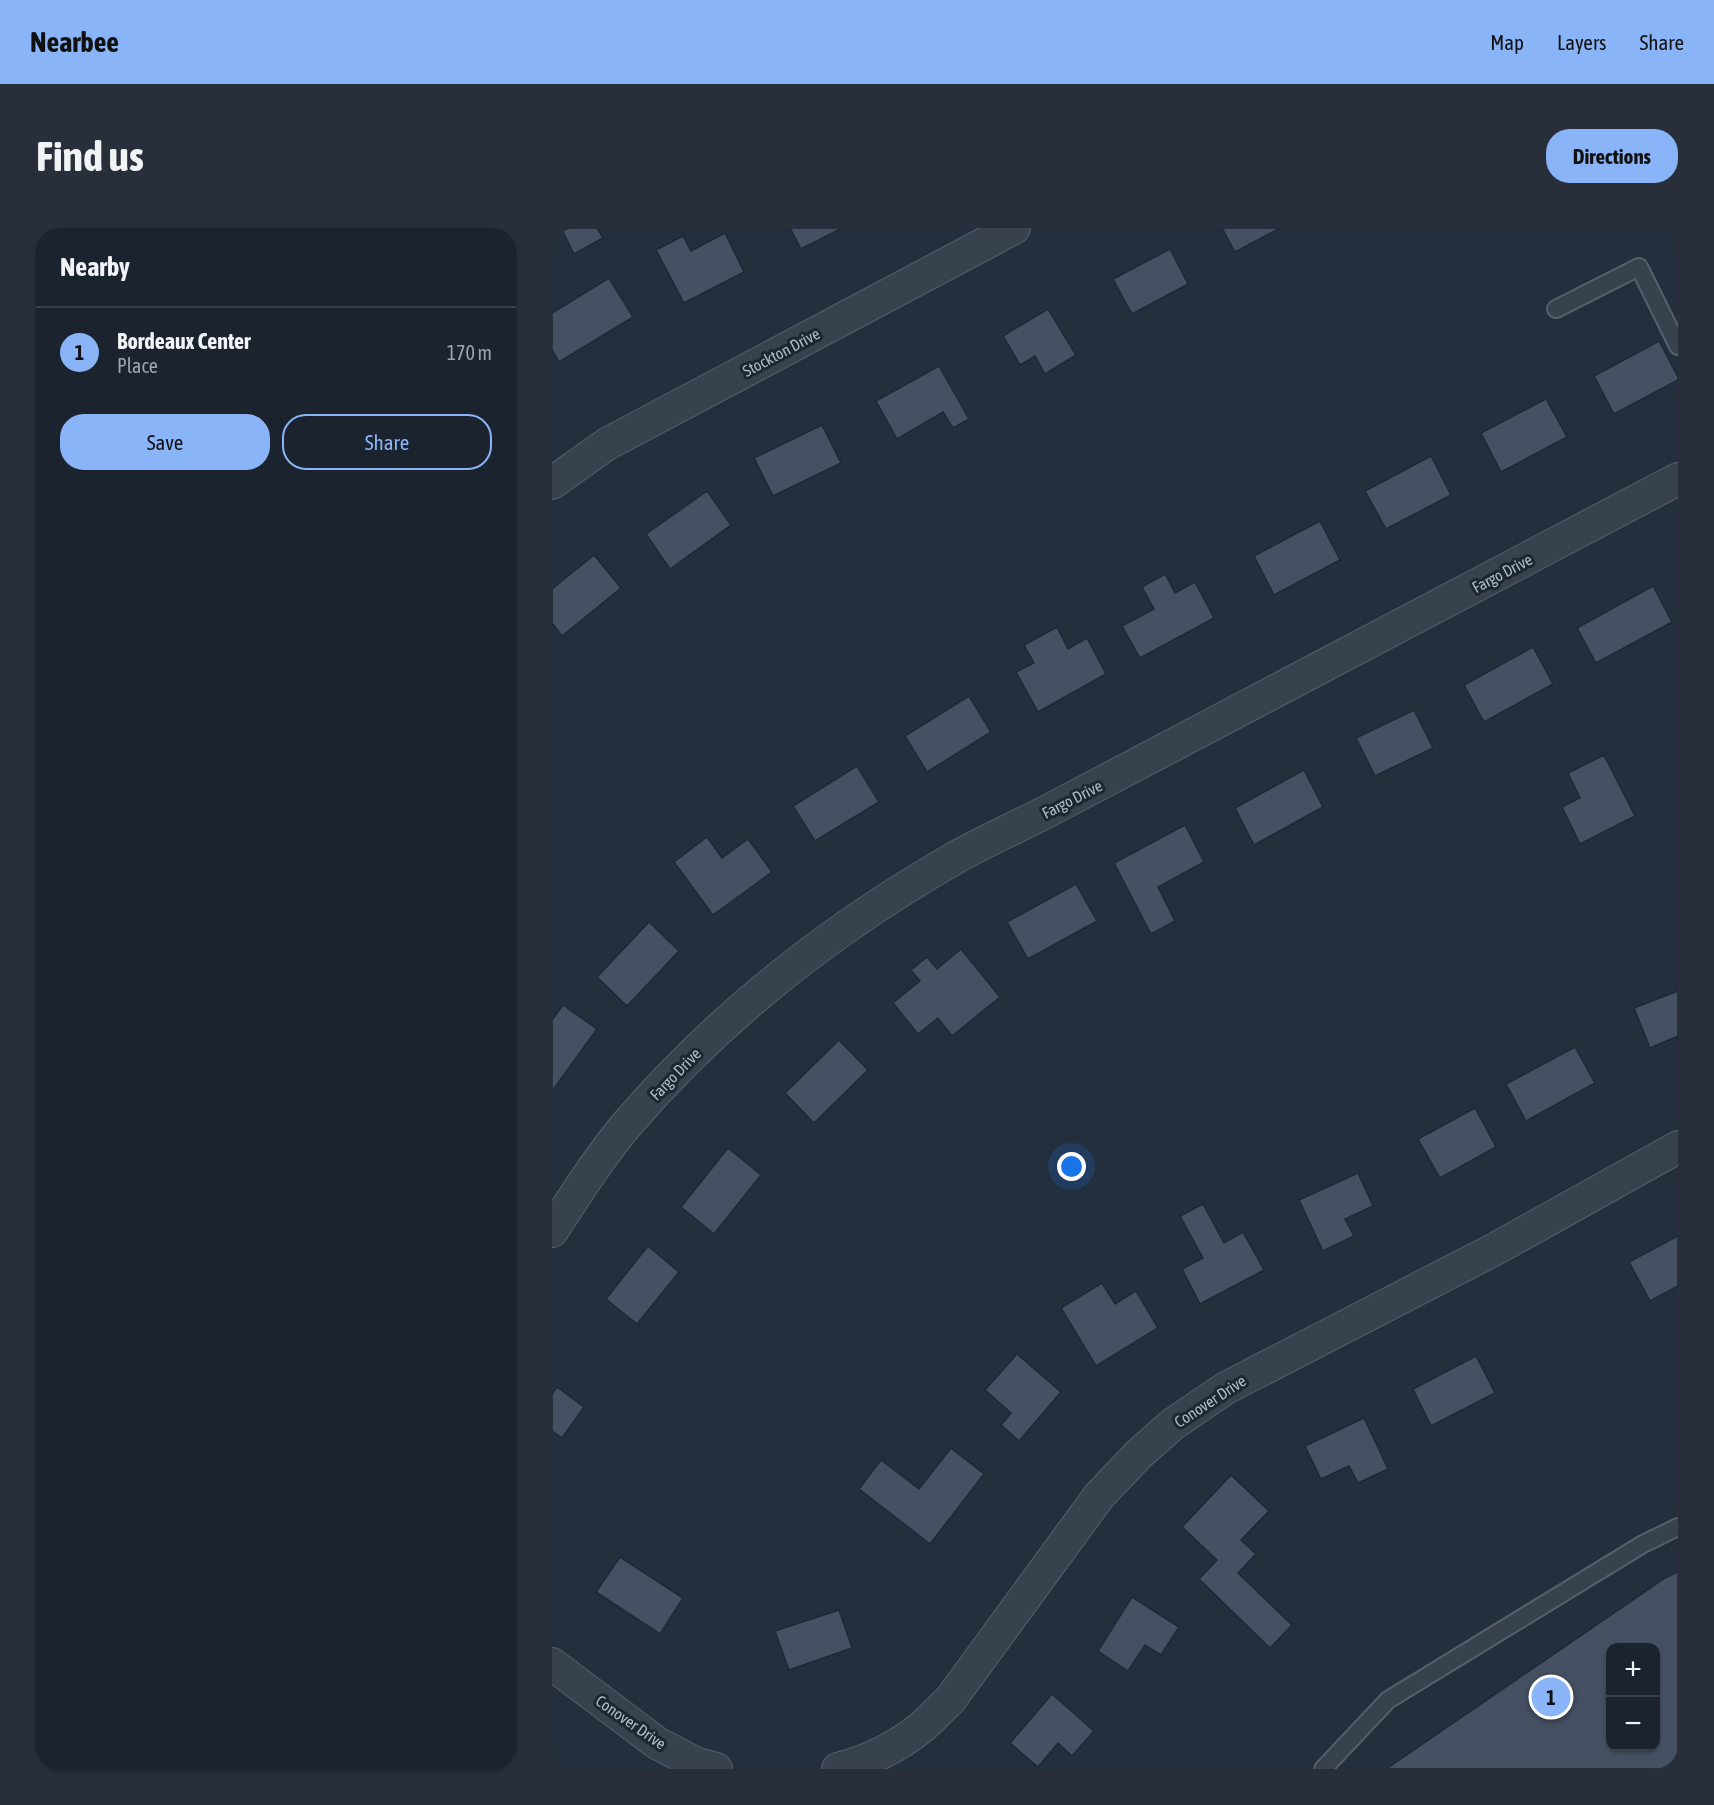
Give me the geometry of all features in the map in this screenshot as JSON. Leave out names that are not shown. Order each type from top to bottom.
[{"type":"street","name":"Stockton Drive","points":[[552,483],[607,444],[1014,228]]},
{"type":"street","name":"Fargo Drive","points":[[552,1230],[580,1186],[627,1124],[675,1072],[726,1023],[787,972],[863,915],[956,858],[1350,654],[1678,479]]},
{"type":"street","name":"Conover Drive","points":[[838,1769],[890,1748],[922,1726],[950,1700],[1099,1496],[1139,1454],[1173,1424],[1226,1388],[1497,1248],[1678,1147]]},
{"type":"street","name":"Conover Drive","points":[[552,1664],[657,1743],[698,1764],[716,1769]]},
{"type":"lane","points":[[1556,309],[1639,267],[1678,346]]},
{"type":"lane","points":[[1323,1769],[1388,1700],[1643,1544],[1678,1527]]},
{"type":"building","points":[[561,228],[597,228],[603,238],[574,254]]},
{"type":"building","points":[[790,228],[842,228],[801,249]]},
{"type":"building","points":[[1222,228],[1280,228],[1235,252]]},
{"type":"building","points":[[725,233],[744,272],[684,303],[656,250],[683,236],[691,251]]},
{"type":"building","points":[[1170,249],[1188,284],[1132,314],[1113,279]]},
{"type":"building","points":[[609,278],[633,317],[559,362],[552,350],[552,313]]},
{"type":"building","points":[[1048,309],[1076,355],[1045,374],[1035,356],[1020,365],[1003,336]]},
{"type":"building","points":[[1659,341],[1678,380],[1614,414],[1594,376]]},
{"type":"building","points":[[939,366],[969,419],[953,428],[943,412],[897,439],[876,401]]},
{"type":"building","points":[[1546,399],[1567,437],[1501,472],[1481,433]]},
{"type":"building","points":[[822,425],[841,463],[773,496],[754,458]]},
{"type":"building","points":[[1431,456],[1451,495],[1386,529],[1365,491]]},
{"type":"building","points":[[707,491],[731,525],[670,569],[646,534]]},
{"type":"building","points":[[1320,521],[1340,560],[1274,595],[1254,556]]},
{"type":"building","points":[[594,555],[621,588],[562,636],[552,623],[552,589]]},
{"type":"building","points":[[1165,574],[1175,593],[1195,582],[1214,618],[1140,658],[1122,626],[1154,609],[1142,587]]},
{"type":"building","points":[[1653,586],[1672,622],[1596,663],[1577,628]]},
{"type":"building","points":[[1057,627],[1068,649],[1087,638],[1106,674],[1038,712],[1016,672],[1034,663],[1024,645]]},
{"type":"building","points":[[1533,647],[1553,684],[1484,722],[1464,685]]},
{"type":"building","points":[[969,696],[991,732],[927,772],[905,736]]},
{"type":"building","points":[[1414,710],[1433,748],[1375,776],[1356,738]]},
{"type":"building","points":[[1604,755],[1635,816],[1580,844],[1562,807],[1580,798],[1568,773]]},
{"type":"building","points":[[857,766],[879,802],[815,841],[793,806]]},
{"type":"building","points":[[1304,770],[1323,807],[1254,845],[1235,808]]},
{"type":"building","points":[[1185,825],[1204,862],[1158,887],[1175,921],[1151,934],[1114,863]]},
{"type":"building","points":[[707,837],[722,858],[748,839],[772,872],[713,915],[674,862]]},
{"type":"building","points":[[1076,884],[1097,921],[1028,959],[1007,922]]},
{"type":"building","points":[[649,922],[679,951],[627,1006],[597,977]]},
{"type":"building","points":[[961,949],[1000,997],[952,1036],[938,1018],[918,1034],[893,1003],[920,981],[911,970],[927,957],[937,969]]},
{"type":"building","points":[[1678,991],[1678,1036],[1650,1048],[1634,1008]]},
{"type":"building","points":[[563,1005],[597,1029],[552,1091],[552,1020]]},
{"type":"building","points":[[839,1040],[868,1070],[814,1123],[785,1093]]},
{"type":"building","points":[[1575,1047],[1595,1083],[1526,1121],[1506,1084]]},
{"type":"building","points":[[1475,1108],[1496,1147],[1440,1178],[1418,1139]]},
{"type":"building","points":[[728,1148],[761,1175],[714,1234],[681,1207]]},
{"type":"building","points":[[1358,1173],[1373,1206],[1345,1219],[1354,1236],[1323,1251],[1299,1200]]},
{"type":"building","points":[[1203,1204],[1224,1243],[1243,1232],[1264,1270],[1200,1304],[1182,1269],[1203,1258],[1180,1216]]},
{"type":"building","points":[[1678,1236],[1678,1286],[1650,1301],[1629,1262]]},
{"type":"building","points":[[648,1246],[679,1272],[637,1324],[606,1299]]},
{"type":"building","points":[[1102,1283],[1115,1304],[1136,1291],[1158,1328],[1096,1366],[1061,1308]]},
{"type":"building","points":[[1017,1354],[1061,1392],[1019,1441],[1001,1425],[1011,1413],[985,1390]]},
{"type":"building","points":[[1476,1356],[1495,1393],[1431,1426],[1413,1389]]},
{"type":"building","points":[[557,1387],[584,1407],[562,1438],[552,1431],[552,1394]]},
{"type":"building","points":[[1364,1418],[1388,1469],[1358,1483],[1349,1466],[1321,1479],[1305,1446]]},
{"type":"building","points":[[951,1448],[984,1474],[930,1544],[859,1489],[881,1460],[919,1489]]},
{"type":"building","points":[[1231,1475],[1269,1511],[1241,1540],[1256,1554],[1238,1573],[1292,1625],[1270,1648],[1199,1579],[1217,1560],[1182,1527]]},
{"type":"building","points":[[620,1557],[683,1598],[660,1634],[596,1592]]},
{"type":"building","points":[[1678,1572],[1678,1769],[1386,1769],[1665,1578]]},
{"type":"building","points":[[1132,1597],[1179,1627],[1161,1655],[1145,1645],[1128,1671],[1098,1651]]},
{"type":"building","points":[[839,1610],[852,1648],[789,1670],[775,1631]]},
{"type":"building","points":[[1052,1694],[1094,1731],[1072,1756],[1058,1743],[1038,1767],[1010,1743]]},
{"type":"place","name":"Bordeaux Center","points":[[1551,1697]]}]
